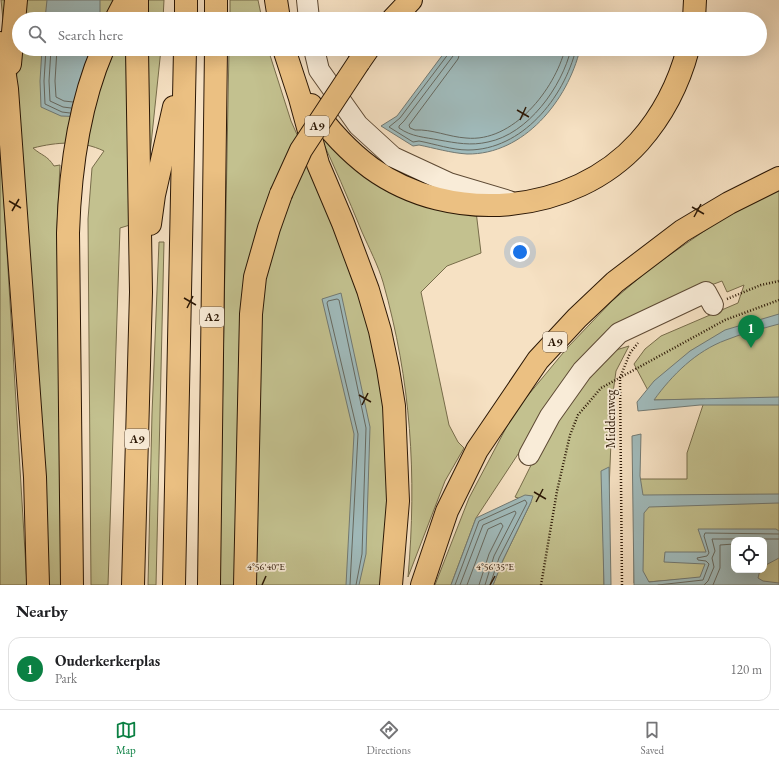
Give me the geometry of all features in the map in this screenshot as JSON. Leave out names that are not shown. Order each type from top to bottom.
[{"type":"highway","points":[[15,12],[16,0]]},
{"type":"highway","points":[[120,12],[126,0]]},
{"type":"highway","points":[[137,0],[137,12]]},
{"type":"highway","points":[[186,0],[186,12]]},
{"type":"highway","points":[[216,0],[216,12]]},
{"type":"highway","points":[[276,0],[278,12]]},
{"type":"highway","points":[[400,12],[411,0]]},
{"type":"highway","points":[[694,12],[695,0]]},
{"type":"highway","points":[[0,43],[8,89],[35,478],[38,585]]},
{"type":"highway","points":[[8,89],[12,44]]},
{"type":"highway","points":[[72,585],[68,233],[70,186],[74,152],[92,74],[100,56]]},
{"type":"highway","name":"A9","points":[[133,585],[141,292],[137,56]]},
{"type":"highway","points":[[141,292],[154,195],[185,56]]},
{"type":"highway","points":[[174,585],[185,56]]},
{"type":"highway","name":"A2","points":[[209,585],[216,56]]},
{"type":"highway","points":[[286,56],[300,98],[318,164],[343,223],[368,290],[380,331],[388,369],[394,406],[398,501],[391,585]]},
{"type":"highway","name":"A9","points":[[286,56],[303,94],[319,117],[333,133],[371,168],[402,186],[448,202],[474,205],[518,204],[552,195],[593,177],[620,159],[639,142],[656,121],[671,96],[684,66],[686,56]]},
{"type":"highway","name":"A9","points":[[245,585],[251,314],[256,277],[269,228],[281,194],[301,150],[363,56]]},
{"type":"highway","name":"A9","points":[[422,585],[447,512],[477,450],[538,360],[577,318],[615,282],[682,231],[729,203],[779,178]]},
{"type":"lane","points":[[308,0],[309,12]]},
{"type":"lane","points":[[316,56],[319,70],[358,125],[394,157],[449,182],[518,204]]},
{"type":"lane","points":[[528,455],[550,416],[582,371],[619,333],[706,292],[714,305]]},
{"type":"path","points":[[714,305],[762,285],[779,281]]},
{"type":"path","points":[[541,585],[557,491],[570,435],[578,415],[601,388],[725,320],[779,300]]},
{"type":"path","name":"Middenweg","points":[[622,585],[620,378],[630,352],[638,344],[645,340]]},
{"type":"shaded area","points":[[1,0],[164,0],[163,12],[12,12],[12,41],[3,20]]},
{"type":"shaded area","points":[[230,0],[258,0],[261,12],[230,12]]},
{"type":"shaded area","points":[[18,56],[160,56],[143,221],[120,228],[108,585],[91,585],[88,219],[92,168],[104,151],[87,145],[69,143],[51,144],[33,148],[47,158],[54,166],[60,165],[57,227],[62,585],[48,585],[23,221],[20,119],[16,86]]},
{"type":"shaded area","points":[[229,56],[270,56],[291,121],[323,193],[355,276],[374,343],[385,412],[390,511],[381,585],[219,585]]},
{"type":"shaded area","points":[[318,132],[339,155],[476,211],[481,253],[447,266],[421,292],[449,425],[458,442],[464,448],[445,481],[408,577],[412,502],[411,465],[406,392],[400,356],[381,276]]},
{"type":"shaded area","points":[[0,136],[27,585],[0,585]]},
{"type":"shaded area","points":[[779,190],[779,585],[686,579],[634,583],[635,479],[687,479],[687,453],[705,399],[653,400],[634,364],[645,349],[661,336],[738,303],[744,285],[727,292],[722,281],[687,294],[631,322],[551,404],[476,518],[451,585],[435,585],[469,498],[515,411],[568,347],[612,301],[651,268],[720,220]]},
{"type":"shaded area","points":[[159,242],[164,242],[156,585],[148,585],[152,414]]},
{"type":"shaded area","points":[[629,346],[616,371],[613,393],[609,490],[603,503],[604,585],[493,585],[503,560],[531,502],[515,497],[544,439],[566,402],[593,368],[611,353]]},
{"type":"water","points":[[47,0],[100,0],[100,12],[46,12]]},
{"type":"water","points":[[42,56],[96,56],[87,117],[61,116],[41,107],[40,81]]},
{"type":"water","points":[[442,56],[578,56],[565,87],[554,105],[540,121],[525,135],[507,145],[488,152],[467,154],[449,152],[419,145],[413,146],[381,126],[397,116]]},
{"type":"water","points":[[341,293],[370,427],[366,554],[359,585],[346,585],[354,434],[322,299]]},
{"type":"water","points":[[779,314],[779,324],[745,333],[705,350],[677,373],[654,400],[779,397],[779,405],[700,405],[638,411],[637,402],[654,381],[690,351],[725,330]]},
{"type":"water","points":[[641,434],[640,476],[643,495],[779,494],[779,503],[649,507],[644,513],[643,571],[649,582],[700,577],[705,564],[664,562],[665,552],[706,552],[698,529],[776,529],[779,531],[779,558],[767,564],[767,537],[731,537],[731,573],[759,573],[758,578],[763,581],[779,583],[779,585],[634,585],[632,436]]},
{"type":"water","points":[[609,467],[611,585],[604,585],[601,471]]},
{"type":"water","points":[[525,495],[533,496],[493,585],[451,585],[476,518]]},
{"type":"place","name":"Ouderkerkerplas","points":[[751,348]]}]
